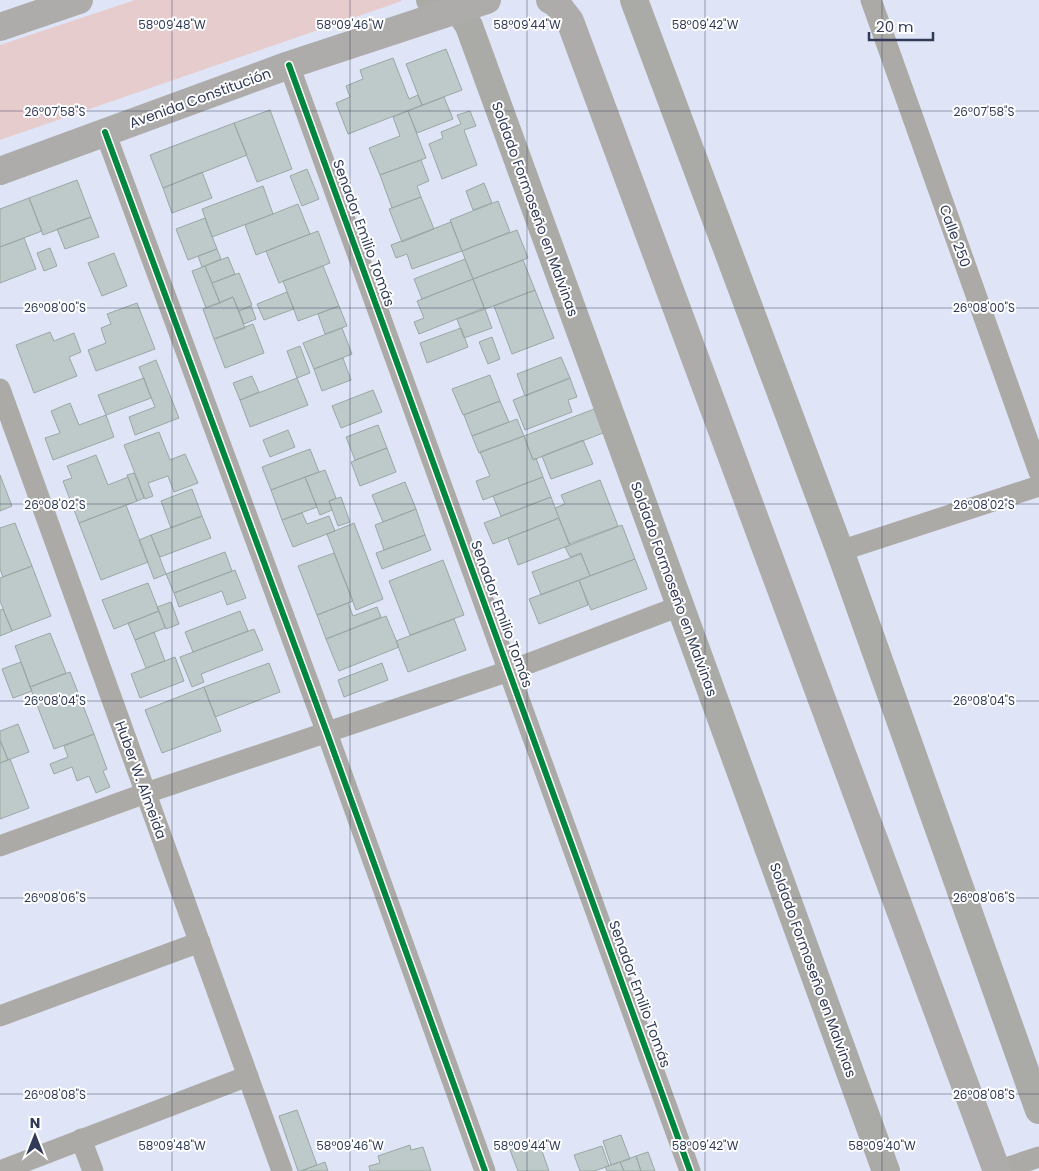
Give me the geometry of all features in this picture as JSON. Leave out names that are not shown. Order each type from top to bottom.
[{"type":"main road","points":[[0,27],[79,0]]},
{"type":"main road","points":[[430,0],[458,9]]},
{"type":"main road","name":"Avenida Constitución","points":[[0,171],[289,65],[487,0]]},
{"type":"main road","points":[[550,0],[571,10],[997,1171]]},
{"type":"main road","points":[[634,0],[840,551],[1039,1110]]},
{"type":"main road","name":"Soldado Formoseño en Malvinas","points":[[458,9],[469,26],[886,1171]]},
{"type":"street","name":"Calle 250","points":[[871,0],[1039,472]]},
{"type":"street","name":"Senador Emilio Tomás","points":[[289,65],[690,1171]]},
{"type":"street","points":[[105,132],[327,733],[485,1171]]},
{"type":"street","name":"Huber W. Almeida","points":[[0,389],[282,1171]]},
{"type":"street","points":[[840,551],[1039,486]]},
{"type":"street","points":[[0,846],[146,793],[509,671],[680,606]]},
{"type":"street","points":[[0,1016],[200,942]]},
{"type":"street","points":[[0,1171],[248,1076]]},
{"type":"street","points":[[81,1140],[93,1171]]},
{"type":"street","points":[[997,1171],[1039,1157]]},
{"type":"shaded area","points":[[135,0],[402,1],[0,140],[0,45]]},
{"type":"building","points":[[446,49],[462,90],[422,105],[406,64]]},
{"type":"building","points":[[393,58],[409,99],[418,95],[422,105],[348,134],[336,103],[350,97],[346,86],[363,79],[360,70]]},
{"type":"building","points":[[444,97],[453,119],[417,133],[408,111]]},
{"type":"building","points":[[270,110],[292,169],[257,182],[234,123]]},
{"type":"building","points":[[408,111],[426,158],[380,175],[369,148],[400,136],[393,117]]},
{"type":"building","points":[[470,111],[476,126],[464,130],[477,165],[442,179],[429,144],[443,138],[441,132],[461,124],[457,115]]},
{"type":"building","points":[[234,123],[247,155],[163,188],[150,155]]},
{"type":"building","points":[[421,160],[429,181],[417,186],[421,197],[392,208],[380,175]]},
{"type":"building","points":[[307,169],[319,199],[302,206],[290,176]]},
{"type":"building","points":[[202,172],[212,198],[172,213],[163,188]]},
{"type":"building","points":[[77,180],[91,217],[43,235],[29,198]]},
{"type":"building","points":[[484,183],[492,203],[473,210],[466,191]]},
{"type":"building","points":[[263,186],[273,214],[212,237],[202,209]]},
{"type":"building","points":[[421,197],[434,229],[402,242],[389,209]]},
{"type":"building","points":[[29,198],[42,231],[0,247],[0,209]]},
{"type":"building","points":[[498,201],[510,232],[462,251],[450,220]]},
{"type":"building","points":[[298,204],[310,234],[256,255],[245,225]]},
{"type":"building","points":[[91,217],[99,237],[65,249],[57,229]]},
{"type":"building","points":[[205,218],[217,249],[188,260],[176,229]]},
{"type":"building","points":[[451,222],[462,251],[412,269],[407,254],[396,258],[391,245]]},
{"type":"building","points":[[517,230],[528,258],[473,279],[462,251]]},
{"type":"building","points":[[318,231],[330,263],[279,283],[266,251]]},
{"type":"building","points":[[24,238],[36,269],[0,283],[0,247]]},
{"type":"building","points":[[50,248],[57,266],[44,271],[37,253]]},
{"type":"building","points":[[217,249],[221,259],[202,267],[198,256]]},
{"type":"building","points":[[114,253],[127,286],[102,296],[88,263]]},
{"type":"building","points":[[228,257],[235,274],[212,283],[205,266]]},
{"type":"building","points":[[465,259],[473,279],[422,299],[414,279]]},
{"type":"building","points":[[523,260],[535,290],[485,309],[473,279]]},
{"type":"building","points":[[205,266],[220,303],[206,308],[192,271]]},
{"type":"building","points":[[323,266],[339,306],[298,321],[283,281]]},
{"type":"building","points":[[239,273],[252,305],[239,311],[233,297],[220,303],[212,283]]},
{"type":"building","points":[[473,279],[484,308],[419,334],[414,322],[424,318],[417,301]]},
{"type":"building","points":[[535,290],[554,338],[512,354],[494,306]]},
{"type":"building","points":[[287,292],[294,309],[264,320],[257,304]]},
{"type":"building","points":[[233,297],[245,328],[214,339],[203,309]]},
{"type":"building","points":[[137,303],[155,349],[96,371],[88,350],[106,343],[101,328],[111,324],[107,314]]},
{"type":"building","points":[[251,306],[256,319],[244,324],[239,311]]},
{"type":"building","points":[[339,306],[347,326],[325,334],[318,314]]},
{"type":"building","points":[[485,309],[492,328],[464,338],[457,319]]},
{"type":"building","points":[[253,324],[264,353],[225,368],[214,339]]},
{"type":"building","points":[[342,328],[352,354],[314,369],[303,343]]},
{"type":"building","points":[[461,328],[468,347],[427,363],[420,343]]},
{"type":"building","points":[[50,332],[54,341],[74,333],[81,352],[69,357],[77,376],[34,393],[16,345]]},
{"type":"building","points":[[492,337],[500,359],[488,364],[479,342]]},
{"type":"building","points":[[300,346],[310,373],[297,378],[287,351]]},
{"type":"building","points":[[561,357],[570,378],[525,396],[517,374]]},
{"type":"building","points":[[343,358],[351,380],[322,391],[314,369]]},
{"type":"building","points":[[156,360],[179,418],[135,435],[129,417],[155,407],[139,367]]},
{"type":"building","points":[[490,375],[500,401],[463,415],[452,389]]},
{"type":"building","points":[[252,376],[259,392],[240,400],[233,383]]},
{"type":"building","points":[[144,378],[151,398],[106,415],[98,395]]},
{"type":"building","points":[[297,378],[308,405],[250,427],[240,400]]},
{"type":"building","points":[[570,378],[577,397],[568,400],[572,412],[525,430],[513,400]]},
{"type":"building","points":[[373,390],[382,412],[341,428],[332,406]]},
{"type":"building","points":[[500,401],[509,422],[472,436],[464,415]]},
{"type":"building","points":[[70,403],[79,425],[106,415],[114,437],[53,460],[45,438],[60,433],[51,411]]},
{"type":"building","points":[[594,409],[603,433],[533,460],[524,436]]},
{"type":"building","points":[[517,419],[524,436],[479,453],[472,436]]},
{"type":"building","points":[[378,425],[387,448],[355,460],[346,437]]},
{"type":"building","points":[[288,430],[295,447],[270,457],[263,440]]},
{"type":"building","points":[[159,432],[170,460],[185,454],[198,483],[174,492],[168,476],[148,483],[153,496],[145,499],[124,445]]},
{"type":"building","points":[[524,436],[533,460],[536,458],[543,477],[483,500],[476,481],[490,476],[480,452]]},
{"type":"building","points":[[583,440],[593,464],[551,479],[542,456]]},
{"type":"building","points":[[387,448],[396,472],[360,486],[351,462]]},
{"type":"building","points":[[310,449],[319,472],[271,490],[262,467]]},
{"type":"building","points":[[96,455],[108,485],[128,477],[137,501],[79,523],[63,481],[72,478],[67,466]]},
{"type":"building","points":[[325,470],[336,498],[329,501],[332,510],[320,515],[305,477]]},
{"type":"building","points":[[134,473],[144,498],[137,501],[127,475]]},
{"type":"building","points":[[0,475],[12,506],[0,511]]},
{"type":"building","points":[[305,477],[317,507],[282,520],[271,490]]},
{"type":"building","points":[[543,477],[551,497],[501,516],[493,496]]},
{"type":"building","points":[[600,480],[618,526],[569,544],[555,508],[565,504],[561,495]]},
{"type":"building","points":[[405,482],[416,509],[383,522],[372,495]]},
{"type":"building","points":[[192,489],[202,516],[171,528],[161,501]]},
{"type":"building","points":[[341,497],[350,522],[338,526],[329,501]]},
{"type":"building","points":[[551,497],[559,518],[493,544],[484,523]]},
{"type":"building","points":[[126,505],[148,562],[101,580],[79,523]]},
{"type":"building","points":[[416,509],[425,535],[384,550],[375,525]]},
{"type":"building","points":[[302,513],[307,524],[329,516],[335,531],[293,547],[282,520]]},
{"type":"building","points":[[202,516],[211,538],[160,557],[151,535]]},
{"type":"building","points":[[559,518],[570,545],[518,565],[508,538]]},
{"type":"building","points":[[15,523],[32,566],[3,577],[0,569],[0,528]]},
{"type":"building","points":[[354,523],[383,599],[356,610],[327,534]]},
{"type":"building","points":[[622,525],[635,559],[590,576],[581,553],[570,557],[565,547]]},
{"type":"building","points":[[151,535],[166,574],[154,579],[139,540]]},
{"type":"building","points":[[425,535],[431,550],[382,569],[376,553]]},
{"type":"building","points":[[225,552],[232,571],[174,593],[166,574]]},
{"type":"building","points":[[334,553],[353,601],[317,615],[298,566]]},
{"type":"building","points":[[581,554],[590,576],[541,595],[532,572]]},
{"type":"building","points":[[635,559],[647,589],[591,610],[579,580]]},
{"type":"building","points":[[443,560],[464,615],[410,635],[389,581]]},
{"type":"building","points":[[32,566],[51,616],[12,631],[0,601],[0,578]]},
{"type":"building","points":[[235,570],[246,598],[227,605],[222,591],[179,607],[174,593]]},
{"type":"building","points":[[579,580],[588,605],[539,624],[529,599]]},
{"type":"building","points":[[148,583],[159,611],[114,629],[102,600]]},
{"type":"building","points":[[171,602],[179,624],[166,629],[157,607]]},
{"type":"building","points":[[348,603],[353,616],[377,607],[381,617],[326,639],[317,615]]},
{"type":"building","points":[[3,609],[12,631],[0,636],[0,610]]},
{"type":"building","points":[[159,611],[165,628],[135,640],[128,623]]},
{"type":"building","points":[[240,611],[248,631],[193,652],[185,632]]},
{"type":"building","points":[[386,616],[399,647],[339,671],[326,639]]},
{"type":"building","points":[[454,619],[466,650],[408,672],[396,641]]},
{"type":"building","points":[[254,629],[263,650],[201,674],[204,682],[192,687],[180,657]]},
{"type":"building","points":[[154,632],[165,661],[146,668],[135,640]]},
{"type":"building","points":[[50,633],[66,673],[30,687],[15,646]]},
{"type":"building","points":[[175,657],[184,681],[140,698],[131,674]]},
{"type":"building","points":[[21,662],[32,691],[13,698],[2,669]]},
{"type":"building","points":[[269,663],[280,692],[215,717],[204,687]]},
{"type":"building","points":[[382,663],[388,680],[344,697],[338,680]]},
{"type":"building","points":[[70,672],[94,734],[54,749],[30,687]]},
{"type":"building","points":[[204,687],[221,731],[162,753],[145,710]]},
{"type":"building","points":[[18,724],[29,752],[8,760],[0,740],[0,731]]},
{"type":"building","points":[[94,734],[107,769],[103,771],[110,787],[96,793],[89,776],[77,781],[72,767],[54,774],[50,764],[68,757],[64,746]]},
{"type":"building","points":[[0,740],[8,760],[0,763]]},
{"type":"building","points":[[10,759],[29,808],[0,819],[0,763]]},
{"type":"building","points":[[297,1110],[317,1165],[301,1171],[298,1171],[279,1116]]},
{"type":"building","points":[[621,1135],[630,1159],[611,1165],[603,1141]]},
{"type":"building","points":[[538,1140],[549,1171],[518,1171],[510,1150]]},
{"type":"building","points":[[410,1145],[411,1150],[423,1147],[431,1171],[370,1171],[369,1166],[380,1163],[378,1156]]},
{"type":"building","points":[[602,1146],[609,1166],[594,1171],[580,1171],[574,1155]]},
{"type":"building","points":[[648,1152],[655,1171],[641,1171],[636,1156]]},
{"type":"building","points":[[636,1156],[641,1171],[624,1171],[620,1162]]},
{"type":"building","points":[[325,1162],[328,1171],[301,1171]]},
{"type":"building","points":[[620,1162],[624,1171],[607,1171],[605,1167]]},
{"type":"cycle path","points":[[289,65],[690,1171]]},
{"type":"cycle path","points":[[105,132],[327,733],[485,1171]]}]
